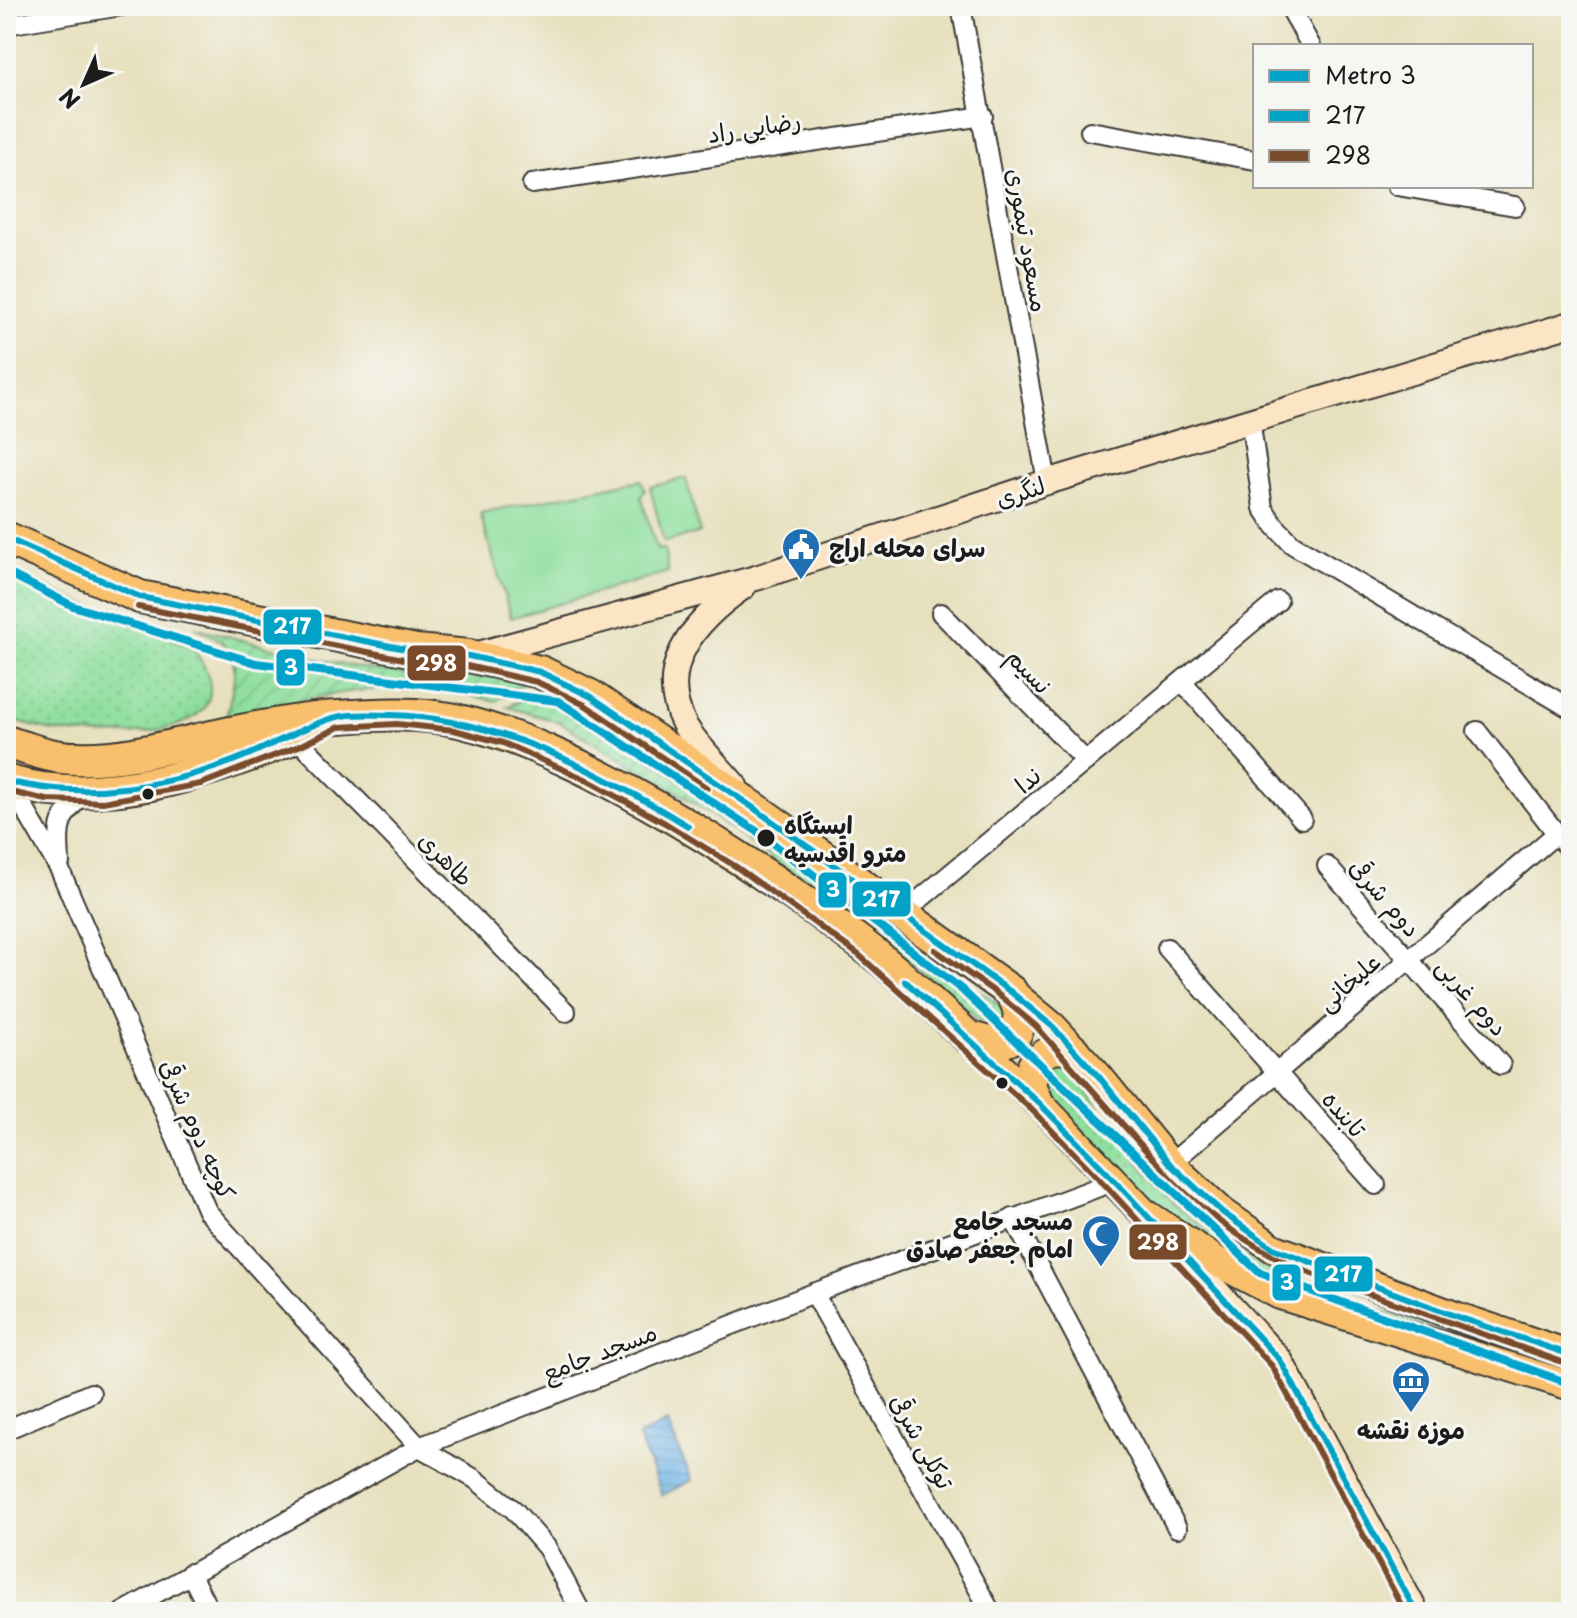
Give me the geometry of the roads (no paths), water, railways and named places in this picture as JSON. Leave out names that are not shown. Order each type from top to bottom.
[{"type":"highway","points":[[6,538],[140,597],[416,651],[469,656],[540,672],[590,696],[902,914],[1011,992],[1020,1006],[1021,1016],[1014,1036],[1007,1041],[987,1044],[968,1037],[865,947],[741,858],[670,814],[589,770],[506,734],[456,720],[397,714],[336,717],[229,733],[116,758],[73,758],[37,752],[6,742]]},
{"type":"highway","points":[[7,782],[48,790],[101,792],[198,774],[295,737],[336,717]]},
{"type":"main road","name":"لنگری","points":[[469,656],[756,578],[1047,482],[1571,324]]},
{"type":"main road","points":[[755,809],[685,726],[672,683],[677,661],[704,618],[756,578]]},
{"type":"main road","points":[[1011,992],[1075,1050],[1170,1164],[1222,1212],[1273,1248],[1458,1317],[1571,1355]]},
{"type":"main road","points":[[968,1037],[1040,1104],[1115,1181],[1280,1360],[1416,1612]]},
{"type":"main road","points":[[1040,1104],[1033,1087],[1032,1065],[1041,1054],[1052,1048],[1075,1050]]},
{"type":"main road","points":[[1143,1212],[1221,1264],[1280,1295],[1571,1386]]},
{"type":"street","points":[[6,25],[121,6]]},
{"type":"street","name":"مسعود تیموری","points":[[961,6],[1047,482]]},
{"type":"street","points":[[1289,6],[1310,44]]},
{"type":"street","name":"رضایی راد","points":[[532,184],[983,116]]},
{"type":"street","points":[[1090,131],[1253,160]]},
{"type":"street","points":[[1409,188],[1515,206]]},
{"type":"street","points":[[1250,419],[1263,508],[1292,544],[1571,709]]},
{"type":"street","name":"ندا","points":[[902,914],[1278,601]]},
{"type":"street","name":"نسیم","points":[[941,613],[1086,761]]},
{"type":"street","points":[[1182,681],[1302,819]]},
{"type":"street","points":[[1477,731],[1571,852]]},
{"type":"street","name":"طاهری","points":[[295,737],[566,1012]]},
{"type":"street","name":"کوچه دوم شرقی","points":[[7,782],[60,870],[207,1211],[419,1447]]},
{"type":"street","points":[[60,870],[59,826],[71,806],[86,791]]},
{"type":"street","name":"علیخانی","points":[[1170,1164],[1557,833]]},
{"type":"street","name":"دوم شرقی","points":[[1327,866],[1409,959]]},
{"type":"street","name":"تابنده","points":[[1167,948],[1376,1185]]},
{"type":"street","name":"دوم غربی","points":[[1409,959],[1501,1065]]},
{"type":"street","name":"مسجد جامع","points":[[123,1612],[419,1447],[814,1293],[1115,1181]]},
{"type":"street","points":[[1013,1218],[1177,1528]]},
{"type":"street","name":"توکلی شرقی","points":[[814,1293],[991,1612]]},
{"type":"street","points":[[6,1430],[91,1393]]},
{"type":"street","points":[[419,1447],[475,1479],[514,1510],[547,1548],[581,1612]]},
{"type":"street","points":[[190,1573],[210,1612]]},
{"type":"water","points":[[667,1422],[692,1480],[662,1495],[638,1436]]},
{"type":"metro line","name":"3","points":[[6,572],[73,606],[256,663],[558,701],[758,832],[961,989],[1260,1273],[1571,1384]]},
{"type":"place","name":"سرای محله اراج","points":[[801,581]]},
{"type":"place","name":"ایستگاه مترو اقدسیه","points":[[766,838]]},
{"type":"place","name":"مسجد جامع امام جعفر صادق","points":[[1101,1268]]},
{"type":"place","name":"موزه نقشه","points":[[1411,1414]]}]
